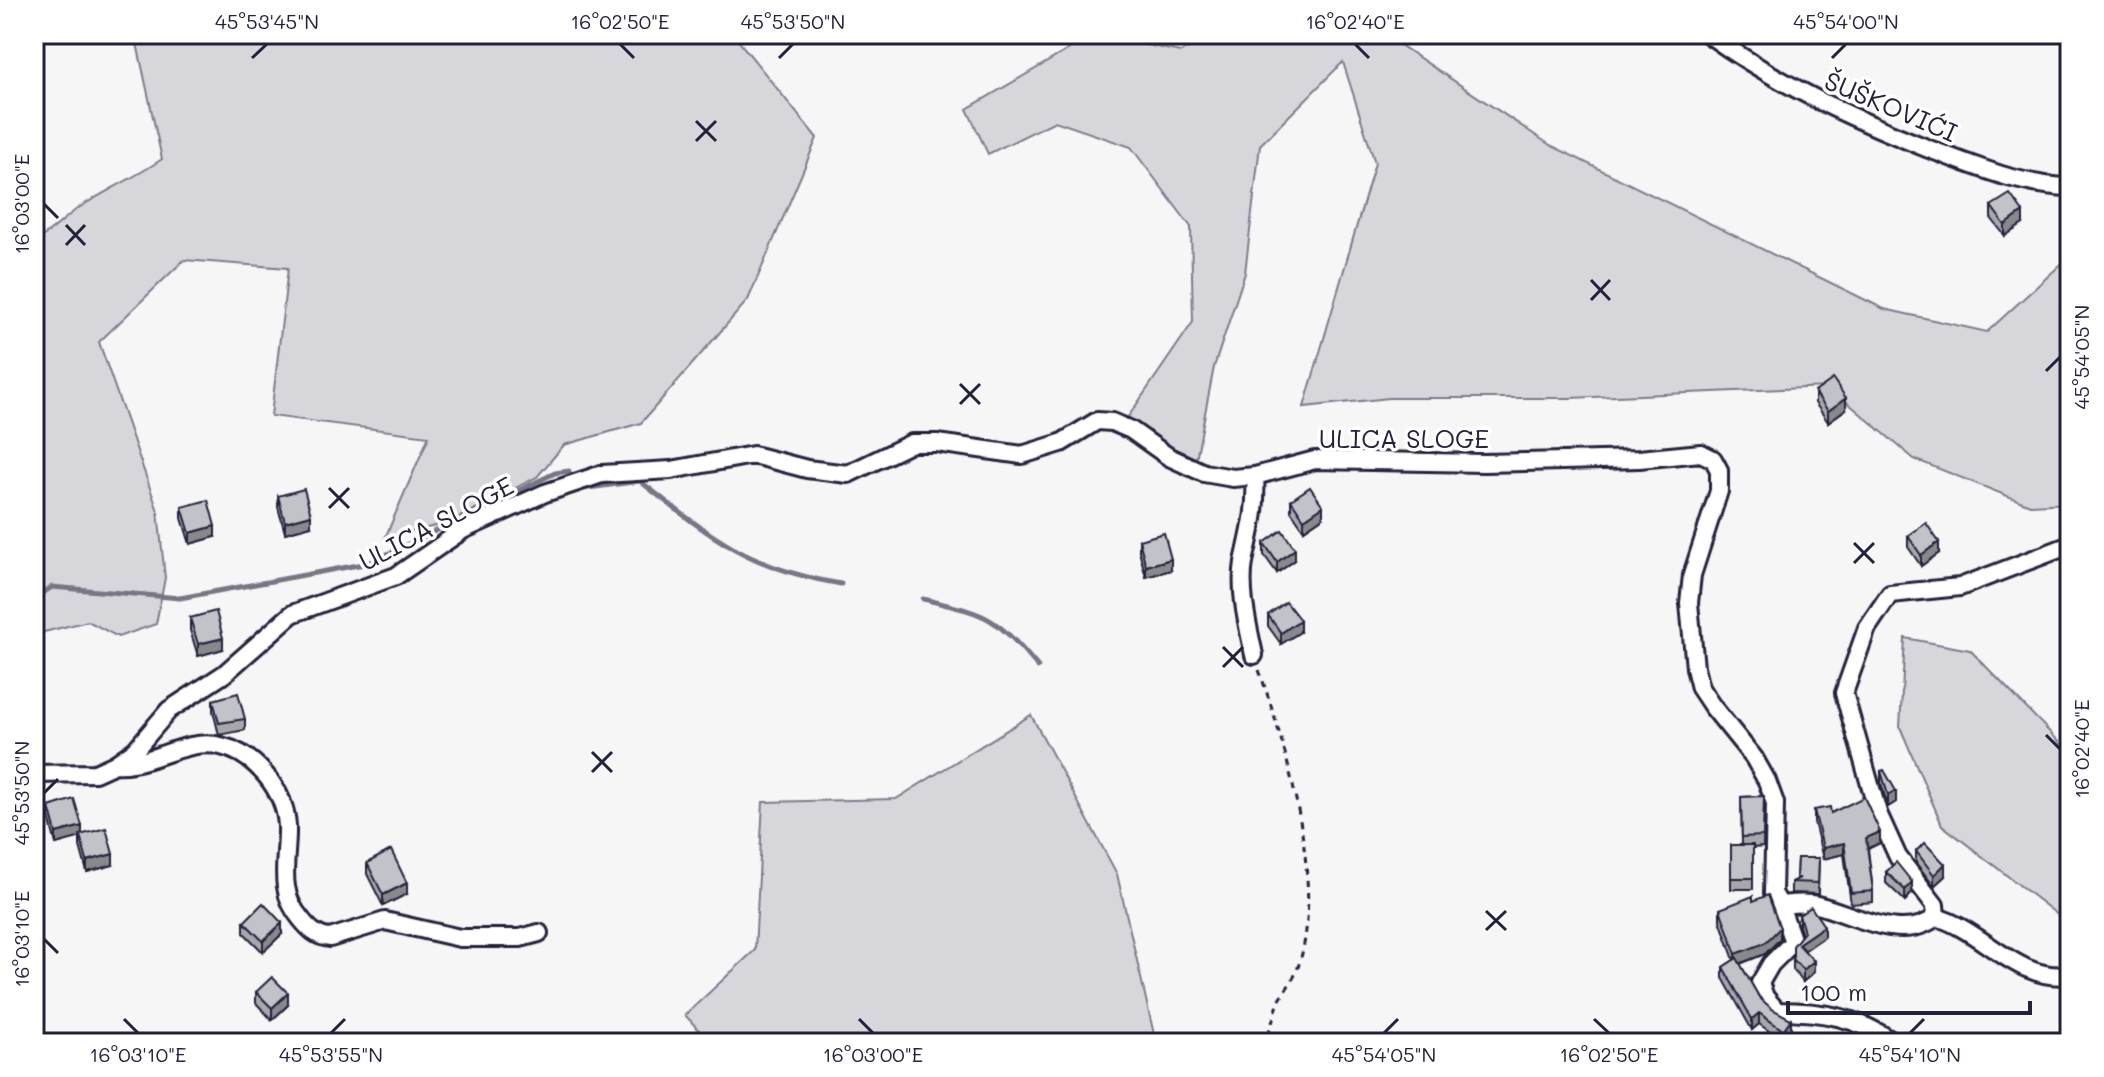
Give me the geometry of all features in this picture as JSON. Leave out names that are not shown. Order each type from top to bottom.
[{"type":"street","name":"ŠUŠKOVIĆI","points":[[1708,34],[1782,84],[1903,138],[2022,181],[2070,187]]},
{"type":"street","name":"ULICA SLOGE","points":[[34,774],[95,773],[115,764],[135,750],[169,710],[224,674],[292,614],[396,576],[477,524],[545,493],[602,474],[671,470],[753,455],[807,469],[848,474],[912,443],[937,443],[1022,455],[1061,443],[1097,421],[1112,422],[1131,430],[1169,457],[1204,473],[1233,478],[1255,476],[1315,460],[1484,463],[1639,459],[1701,453],[1713,459],[1719,470],[1719,491],[1692,575],[1689,603],[1695,668],[1706,697],[1754,758],[1775,803],[1772,878],[1773,893],[1780,905]]},
{"type":"street","points":[[1254,655],[1243,596],[1244,564],[1254,528],[1255,476]]},
{"type":"street","points":[[1936,917],[1935,905],[1898,857],[1878,813],[1844,693],[1867,628],[1890,594],[1960,587],[2070,545]]},
{"type":"street","points":[[115,764],[133,766],[203,743],[243,753],[260,768],[276,791],[287,823],[283,875],[293,911],[309,929],[323,938],[385,921],[460,938],[520,938],[539,933]]},
{"type":"street","points":[[1895,1043],[1872,1027],[1821,1011],[1777,1011],[1765,997],[1760,983],[1771,964],[1793,942],[1780,905],[1813,903],[1879,924],[1910,929],[1936,917],[1951,921],[2000,955],[2030,970],[2070,975]]},
{"type":"path","points":[[1254,655],[1281,733],[1305,857],[1305,929],[1297,970],[1279,1003],[1266,1043]]},
{"type":"shaded area","points":[[135,34],[733,34],[817,138],[748,300],[641,423],[564,445],[537,477],[448,523],[385,538],[429,436],[271,416],[288,268],[184,260],[99,342],[158,511],[165,578],[156,624],[118,637],[88,621],[44,632],[34,642],[34,241],[80,207],[162,159]]},
{"type":"shaded area","points":[[1095,34],[1180,52],[1220,34],[1363,34],[1400,45],[1550,145],[1884,309],[1987,332],[2070,256],[2070,503],[2030,505],[1914,459],[1829,387],[1569,398],[1389,398],[1304,407],[1375,163],[1343,62],[1260,145],[1245,273],[1214,367],[1193,475],[1128,417],[1193,322],[1191,227],[1131,147],[1055,121],[988,154],[967,109]]},
{"type":"shaded area","points":[[1905,638],[1970,650],[2070,753],[2070,920],[2063,919],[1942,825],[1900,727]]},
{"type":"shaded area","points":[[1031,715],[1117,874],[1156,1043],[711,1043],[685,1015],[755,950],[763,802],[896,799]]},
{"type":"building","points":[[2010,194],[2023,212],[2005,225],[1991,206]]},
{"type":"building","points":[[1833,379],[1846,398],[1828,411],[1815,392]]},
{"type":"building","points":[[1310,487],[1323,506],[1304,519],[1291,500]]},
{"type":"building","points":[[304,489],[311,515],[285,522],[278,496]]},
{"type":"building","points":[[208,500],[215,526],[190,533],[182,507]]},
{"type":"building","points":[[1926,523],[1939,542],[1921,555],[1908,536]]},
{"type":"building","points":[[1282,530],[1295,549],[1277,562],[1264,543]]},
{"type":"building","points":[[1164,533],[1171,559],[1146,566],[1139,540]]},
{"type":"building","points":[[1286,602],[1300,620],[1281,633],[1268,615]]},
{"type":"building","points":[[216,611],[223,638],[198,644],[190,618]]},
{"type":"building","points":[[238,693],[245,719],[219,723],[213,700]]},
{"type":"building","points":[[1884,770],[1896,791],[1888,795],[1881,771]]},
{"type":"building","points":[[1764,796],[1763,836],[1742,837],[1741,797]]},
{"type":"building","points":[[1864,797],[1880,832],[1866,838],[1873,891],[1851,893],[1844,843],[1823,848],[1814,810],[1830,807],[1831,813]]},
{"type":"building","points":[[74,799],[82,826],[56,833],[49,807]]},
{"type":"building","points":[[106,828],[113,854],[87,861],[80,835]]},
{"type":"building","points":[[1925,843],[1945,864],[1934,875],[1916,851]]},
{"type":"building","points":[[1731,845],[1753,845],[1753,878],[1731,878]]},
{"type":"building","points":[[391,850],[407,883],[383,895],[367,863]]},
{"type":"building","points":[[1797,858],[1819,858],[1818,883],[1791,882],[1800,878],[1796,878]]},
{"type":"building","points":[[1896,862],[1912,882],[1905,890],[1886,872]]},
{"type":"building","points":[[1768,895],[1780,928],[1765,943],[1736,954],[1720,909],[1753,896],[1753,901]]},
{"type":"building","points":[[263,903],[282,923],[263,941],[244,922]]},
{"type":"building","points":[[1811,907],[1824,926],[1798,944],[1814,961],[1803,970],[1793,959],[1793,946],[1804,932],[1799,915]]},
{"type":"building","points":[[1737,958],[1759,997],[1772,1009],[1791,1019],[1783,1030],[1759,1013],[1752,1019],[1723,967]]},
{"type":"building","points":[[272,977],[288,993],[272,1008],[256,992]]},
{"type":"waterway","points":[[34,599],[52,587],[180,598],[369,563],[555,473],[569,471]]},
{"type":"waterway","points":[[581,489],[640,481],[733,548],[780,569],[841,584]]},
{"type":"waterway","points":[[923,599],[988,619],[1010,636],[1038,667]]}]
